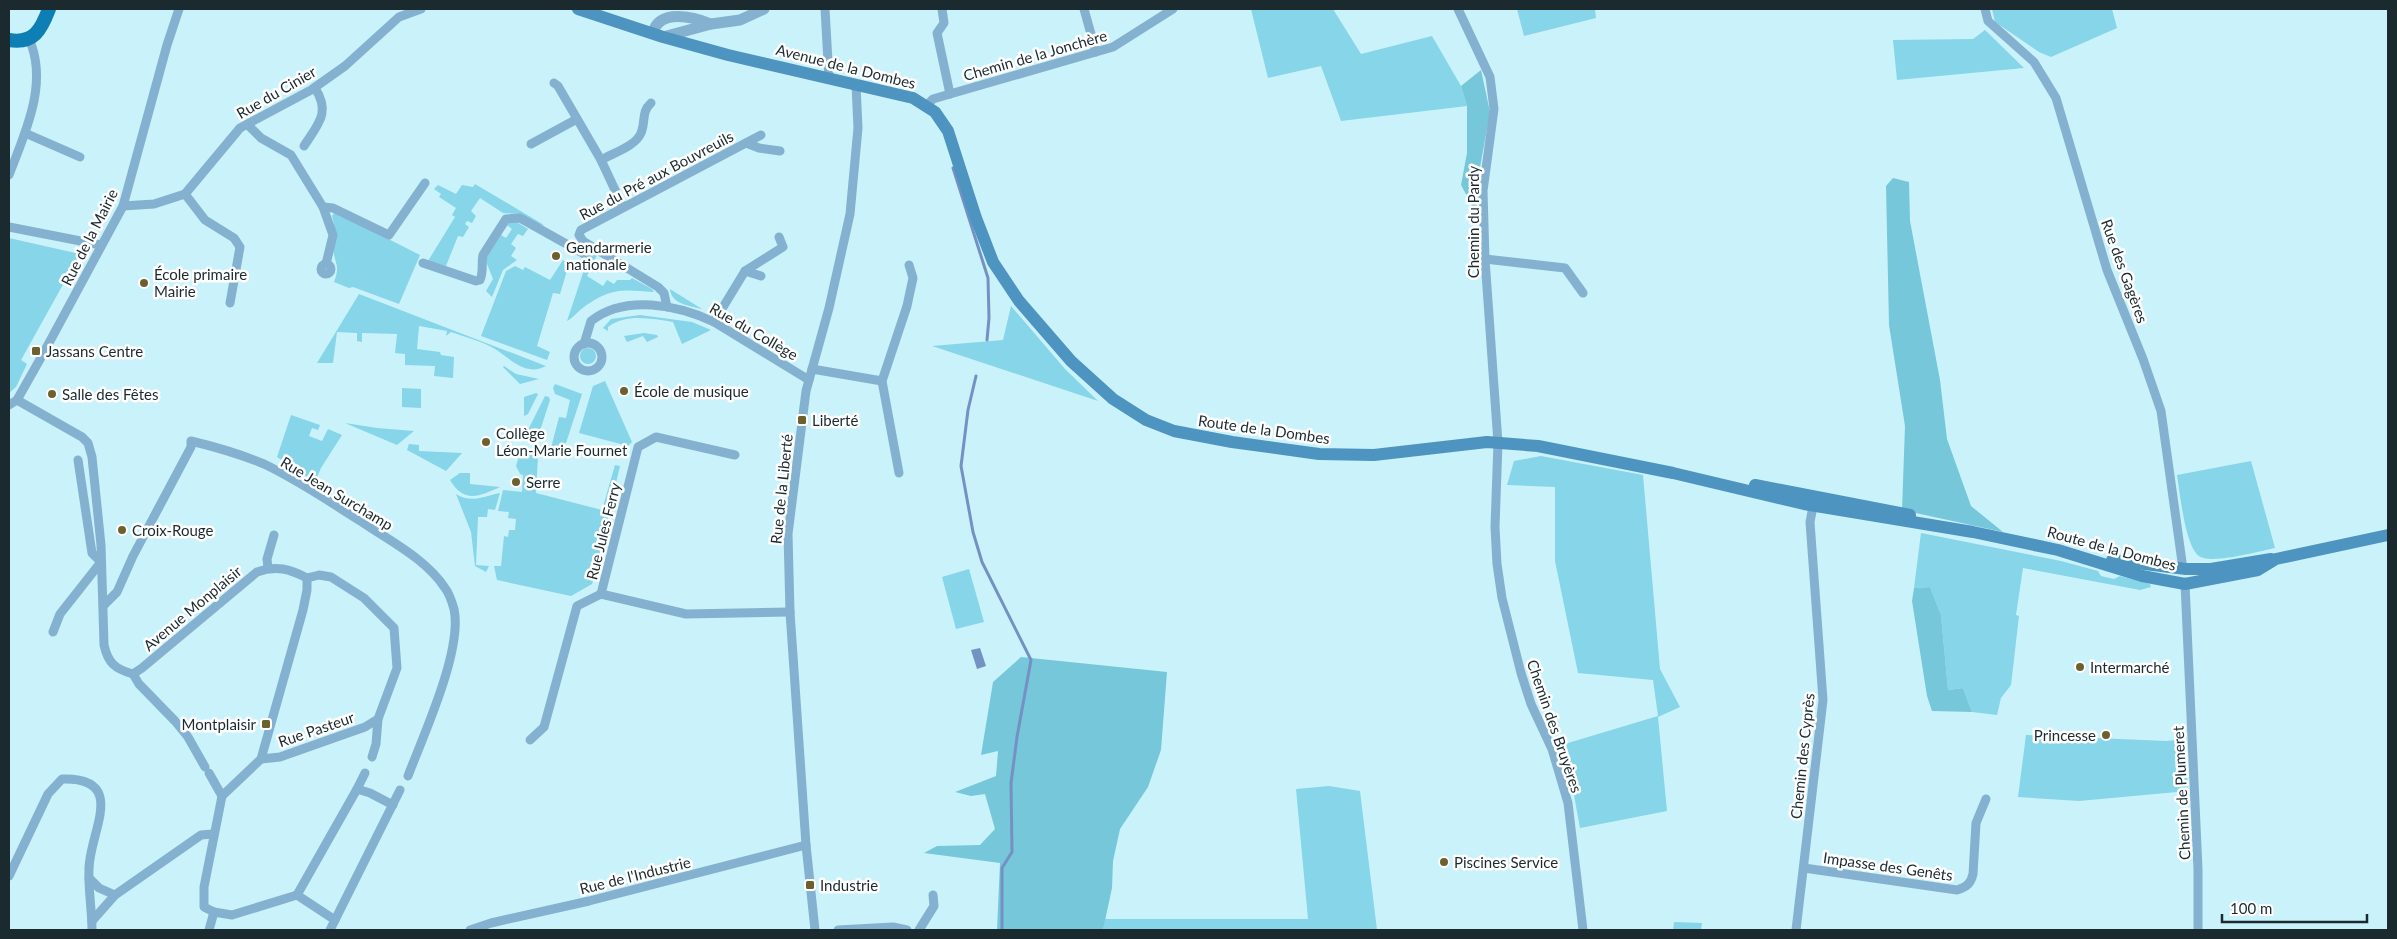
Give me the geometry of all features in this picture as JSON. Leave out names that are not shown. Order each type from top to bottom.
[{"type":"main road","points":[[9,40],[29,40],[38,34],[48,9]]},
{"type":"main road","name":"Avenue de la Dombes","points":[[578,9],[658,35],[829,79],[913,98],[927,105],[940,118],[948,130],[987,247]]},
{"type":"main road","name":"Route de la Dombes","points":[[987,247],[993,262],[1019,301],[1071,361],[1129,411],[1160,426],[1191,435],[1319,454],[1374,455],[1455,444],[1498,443],[1538,446],[1814,501],[1925,518],[1973,532],[2058,550],[2142,576],[2185,584],[2258,570],[2276,559],[2388,536]]},
{"type":"main road","points":[[2058,550],[2137,564],[2184,569],[2210,569],[2276,559]]},
{"type":"main road","points":[[2184,569],[2185,584]]},
{"type":"street","name":"Rue de la Mairie","points":[[13,403],[123,206],[167,45],[179,9]]},
{"type":"street","name":"Rue du Cinier","points":[[185,194],[240,128],[314,88],[345,66],[399,17],[421,9]]},
{"type":"street","points":[[711,24],[693,18],[669,17],[658,23],[658,35],[740,20],[764,9]]},
{"type":"street","points":[[825,9],[829,79]]},
{"type":"street","points":[[942,9],[944,23],[937,33],[950,94]]},
{"type":"street","points":[[1084,9],[1096,52]]},
{"type":"street","name":"Chemin de la Jonchère","points":[[927,105],[933,99],[1113,47],[1160,12],[1173,9]]},
{"type":"street","name":"Chemin du Pardy","points":[[1458,9],[1490,77],[1494,109],[1483,191],[1485,259],[1498,443]]},
{"type":"street","name":"Rue des Gagères","points":[[1984,9],[1988,21],[2034,62],[2056,98],[2108,270],[2161,411],[2184,569]]},
{"type":"street","points":[[9,175],[25,133],[38,66],[29,40]]},
{"type":"street","points":[[554,84],[558,86],[601,160],[623,207]]},
{"type":"street","name":"Rue de la Liberté","points":[[815,930],[806,845],[790,612],[788,534],[809,380],[850,214],[858,136],[856,85]]},
{"type":"street","points":[[304,146],[321,119],[323,110],[320,97],[314,88]]},
{"type":"street","points":[[601,160],[633,142],[641,133],[645,108],[651,103]]},
{"type":"street","points":[[531,144],[577,119]]},
{"type":"street","points":[[248,125],[261,138],[291,155],[323,207],[333,235],[326,264]]},
{"type":"street","points":[[25,133],[80,157]]},
{"type":"street","name":"Rue du Pré aux Bouvreuils","points":[[591,247],[579,235],[581,230],[761,135]]},
{"type":"street","name":"Rue du Pré aux Bouvreuils","points":[[746,142],[759,148],[780,151]]},
{"type":"street","points":[[323,207],[333,208],[389,235],[425,183]]},
{"type":"street","points":[[123,206],[154,204],[185,194],[205,220],[234,238],[240,247],[230,303]]},
{"type":"street","points":[[423,263],[476,282],[480,280],[483,274],[481,262],[483,255],[506,219],[520,218],[586,255],[591,247],[658,287],[664,293],[667,307]]},
{"type":"street","points":[[9,226],[101,245]]},
{"type":"street","points":[[714,322],[745,271],[783,247],[778,237]]},
{"type":"street","points":[[1485,259],[1565,268],[1583,293]]},
{"type":"street","points":[[899,473],[882,381],[907,306],[913,278],[909,265]]},
{"type":"street","points":[[745,271],[761,276]]},
{"type":"street","name":"Rue du Collège","points":[[584,344],[591,321],[606,312],[622,307],[639,305],[667,307],[714,322],[809,380]]},
{"type":"street","points":[[812,369],[882,381]]},
{"type":"street","points":[[13,403],[82,438],[88,443],[92,457],[104,605],[104,645],[107,657],[111,665],[133,674],[139,684],[184,732],[222,796]]},
{"type":"street","name":"Rue Jules Ferry","points":[[735,456],[656,437],[638,447],[601,594],[686,614],[790,612]]},
{"type":"street","name":"Rue Jean Surchamp","points":[[104,605],[117,592],[133,556],[191,447],[191,441],[222,448],[264,464],[296,481],[408,552],[434,574],[449,595],[454,609],[454,642],[438,696],[408,776]]},
{"type":"street","name":"Chemin des Bruyères","points":[[1498,443],[1495,535],[1502,598],[1521,673],[1531,704],[1552,749],[1568,803],[1583,930]]},
{"type":"street","points":[[78,460],[92,553],[101,562]]},
{"type":"street","name":"Chemin des Cyprès","points":[[1796,930],[1823,700],[1810,522],[1814,501]]},
{"type":"street","points":[[274,535],[266,559],[268,568],[282,568],[307,578],[307,590],[261,760],[222,796],[204,887],[204,907],[214,912],[232,915],[297,895],[366,773]]},
{"type":"street","points":[[53,632],[60,614],[101,562]]},
{"type":"street","name":"Avenue Monplaisir","points":[[133,674],[144,667],[257,572],[268,568]]},
{"type":"street","name":"Rue Pasteur","points":[[307,578],[319,575],[331,577],[364,598],[394,628],[397,668],[378,719],[376,744],[372,757]]},
{"type":"street","name":"Chemin de Plumeret","points":[[2185,584],[2198,869],[2198,930]]},
{"type":"street","points":[[530,740],[544,728],[577,606],[601,594]]},
{"type":"street","name":"Rue Pasteur","points":[[261,760],[280,757],[365,728],[378,719]]},
{"type":"street","points":[[9,876],[48,794],[62,779],[76,779],[86,782],[96,790],[100,798],[102,812],[88,867],[92,926]]},
{"type":"street","points":[[358,789],[393,805]]},
{"type":"street","points":[[330,930],[400,790]]},
{"type":"street","name":"Impasse des Genêts","points":[[1804,868],[1957,890],[1965,888],[1971,882],[1973,874],[1976,823],[1986,799]]},
{"type":"street","points":[[92,926],[115,895],[201,836],[213,834]]},
{"type":"street","name":"Rue de l'Industrie","points":[[470,930],[491,923],[589,901],[806,845]]},
{"type":"street","points":[[89,878],[99,888],[115,895]]},
{"type":"street","points":[[297,895],[336,920]]},
{"type":"street","points":[[919,930],[934,906],[933,896]]},
{"type":"street","points":[[209,930],[214,912]]},
{"type":"street","points":[[838,930],[893,927],[907,930]]},
{"type":"shaded area","points":[[1251,9],[1333,9],[1361,54],[1432,36],[1461,86],[1467,106],[1341,121],[1321,66],[1268,78]]},
{"type":"shaded area","points":[[1517,9],[1595,9],[1596,18],[1524,36]]},
{"type":"shaded area","points":[[1992,9],[2112,9],[2117,28],[2051,57],[2039,52],[1995,22]]},
{"type":"shaded area","points":[[1985,30],[2024,68],[1897,80],[1893,40],[1973,39]]},
{"type":"shaded area","points":[[1481,70],[1490,112],[1479,173],[1476,213],[1461,185],[1467,153],[1467,106],[1461,86]]},
{"type":"shaded area","points":[[1893,178],[1909,182],[1910,221],[1940,380],[1947,439],[1971,506],[2003,532],[1902,510],[1905,426],[1889,325],[1886,186]]},
{"type":"shaded area","points":[[475,184],[544,225],[535,224],[518,214],[503,213],[480,198],[471,211],[476,216],[472,223],[467,221],[465,224],[469,227],[463,237],[458,236],[446,266],[428,261],[455,217],[452,215],[456,208],[439,197],[441,194],[434,189],[438,185],[456,194],[462,185],[473,187]]},
{"type":"shaded area","points":[[335,212],[420,255],[399,304],[334,282],[337,267],[333,247],[334,230],[332,216]]},
{"type":"shaded area","points":[[510,221],[515,221],[528,229],[523,236],[518,234],[511,244],[516,248],[511,256],[517,260],[503,270],[492,297],[486,291],[493,279],[485,259],[501,235],[506,238],[512,229],[507,225]]},
{"type":"shaded area","points":[[9,238],[80,254],[21,360],[27,364],[16,387],[9,393]]},
{"type":"shaded area","points":[[592,255],[597,255],[587,276],[603,286],[607,280],[614,284],[617,280],[630,280],[632,278],[654,292],[618,291],[610,293],[594,301],[567,321],[588,258]]},
{"type":"shaded area","points":[[563,260],[569,264],[560,294],[553,293],[537,346],[550,352],[547,360],[481,336],[506,271],[515,266],[523,270],[525,267],[550,280]]},
{"type":"shaded area","points":[[670,289],[702,309],[677,301],[671,294]]},
{"type":"shaded area","points":[[359,294],[546,366],[538,369],[525,368],[479,341],[451,332],[446,336],[447,331],[419,326],[417,349],[440,352],[441,355],[454,357],[453,378],[434,376],[435,366],[405,365],[405,354],[395,353],[397,334],[362,333],[362,342],[357,341],[357,333],[337,332],[333,363],[317,363]]},
{"type":"shaded area","points":[[1011,306],[1065,369],[1098,401],[932,346],[1003,340]]},
{"type":"shaded area","points":[[640,315],[692,322],[711,330],[682,344],[673,322],[631,318],[615,323],[608,327],[608,331],[603,328],[611,319]]},
{"type":"shaded area","points":[[644,333],[657,335],[658,337],[647,342],[643,336],[627,342],[624,336]]},
{"type":"shaded area","points":[[585,348],[591,348],[596,353],[594,362],[585,364],[580,359],[580,353]]},
{"type":"shaded area","points":[[504,366],[516,374],[539,379],[520,384]]},
{"type":"shaded area","points":[[605,381],[632,442],[628,446],[579,433],[593,386]]},
{"type":"shaded area","points":[[555,384],[582,394],[566,443],[545,458],[542,457],[544,446],[551,448],[559,417],[566,418],[570,400],[555,394],[553,388]]},
{"type":"shaded area","points":[[402,388],[421,389],[421,408],[402,407]]},
{"type":"shaded area","points":[[538,394],[528,414],[524,416],[524,397]]},
{"type":"shaded area","points":[[545,396],[549,397],[550,400],[536,443],[523,440]]},
{"type":"shaded area","points":[[291,415],[320,425],[318,430],[312,428],[309,436],[322,441],[328,429],[342,435],[321,468],[315,482],[277,457]]},
{"type":"shaded area","points":[[345,423],[377,428],[414,431],[397,445]]},
{"type":"shaded area","points":[[409,444],[419,445],[419,451],[462,453],[446,471],[407,450]]},
{"type":"shaded area","points":[[522,446],[528,447],[529,453],[534,450],[538,456],[536,493],[602,510],[615,465],[620,466],[592,584],[571,596],[497,580],[494,566],[501,566],[504,536],[508,537],[509,530],[515,530],[516,519],[508,518],[509,512],[498,511],[503,490],[522,492],[523,475],[520,474],[516,466]]},
{"type":"shaded area","points":[[1541,456],[1643,475],[1660,669],[1680,707],[1658,717],[1667,811],[1580,828],[1574,795],[1558,746],[1658,716],[1653,680],[1578,673],[1555,561],[1555,487],[1507,485],[1514,461]]},
{"type":"shaded area","points":[[2251,461],[2275,548],[2224,558],[2213,559],[2199,556],[2190,542],[2187,531],[2177,475]]},
{"type":"shaded area","points":[[460,473],[470,473],[470,484],[500,487],[479,495],[467,495],[455,488],[450,480]]},
{"type":"shaded area","points":[[500,493],[495,510],[488,509],[487,517],[478,517],[476,565],[489,566],[486,572],[475,566],[471,532],[456,494],[472,499]]},
{"type":"shaded area","points":[[1921,533],[2061,561],[2098,571],[2101,576],[2114,579],[2120,576],[2150,584],[2151,587],[2140,590],[2023,568],[2016,615],[2019,616],[2011,685],[2001,698],[1997,715],[1972,712],[1963,688],[1948,690],[1941,615],[1930,587],[1914,588]]},
{"type":"shaded area","points":[[969,569],[984,622],[956,629],[942,577]]},
{"type":"shaded area","points":[[1930,587],[1941,615],[1948,690],[1963,688],[1972,712],[1932,711],[1927,696],[1912,601],[1914,588]]},
{"type":"shaded area","points":[[980,648],[986,666],[977,669],[971,650]]},
{"type":"shaded area","points":[[1021,657],[1167,672],[1161,750],[1148,787],[1120,829],[1113,861],[1112,888],[1103,930],[997,930],[1000,863],[924,853],[937,846],[980,845],[995,829],[985,794],[971,796],[955,792],[996,776],[998,751],[981,755],[993,682]]},
{"type":"shaded area","points":[[2026,735],[2166,741],[2185,739],[2188,791],[2079,801],[2018,797]]},
{"type":"shaded area","points":[[1329,786],[1360,791],[1377,930],[1103,930],[1105,919],[1308,919],[1296,789]]},
{"type":"shaded area","points":[[1674,922],[1702,923],[1701,930],[1673,930]]},
{"type":"waterway","points":[[953,168],[988,278],[989,318],[987,340]]},
{"type":"waterway","points":[[976,376],[968,410],[961,466],[973,532],[982,562],[1031,660],[1011,783],[1012,852],[1002,868],[1002,930]]},
{"type":"place","name":"Gendarmerie nationale","points":[[556,256]]},
{"type":"place","name":"École primaire Mairie","points":[[144,283]]},
{"type":"place","name":"Jassans Centre","points":[[36,351]]},
{"type":"place","name":"École de musique","points":[[624,391]]},
{"type":"place","name":"Salle des Fêtes","points":[[52,394]]},
{"type":"place","name":"Liberté","points":[[802,420]]},
{"type":"place","name":"Collège Léon-Marie Fournet","points":[[486,442]]},
{"type":"place","name":"Serre","points":[[516,482]]},
{"type":"place","name":"Croix-Rouge","points":[[122,530]]},
{"type":"place","name":"Intermarché","points":[[2080,667]]},
{"type":"place","name":"Montplaisir","points":[[266,724]]},
{"type":"place","name":"Princesse","points":[[2106,735]]},
{"type":"place","name":"Piscines Service","points":[[1444,862]]},
{"type":"place","name":"Industrie","points":[[810,885]]}]
